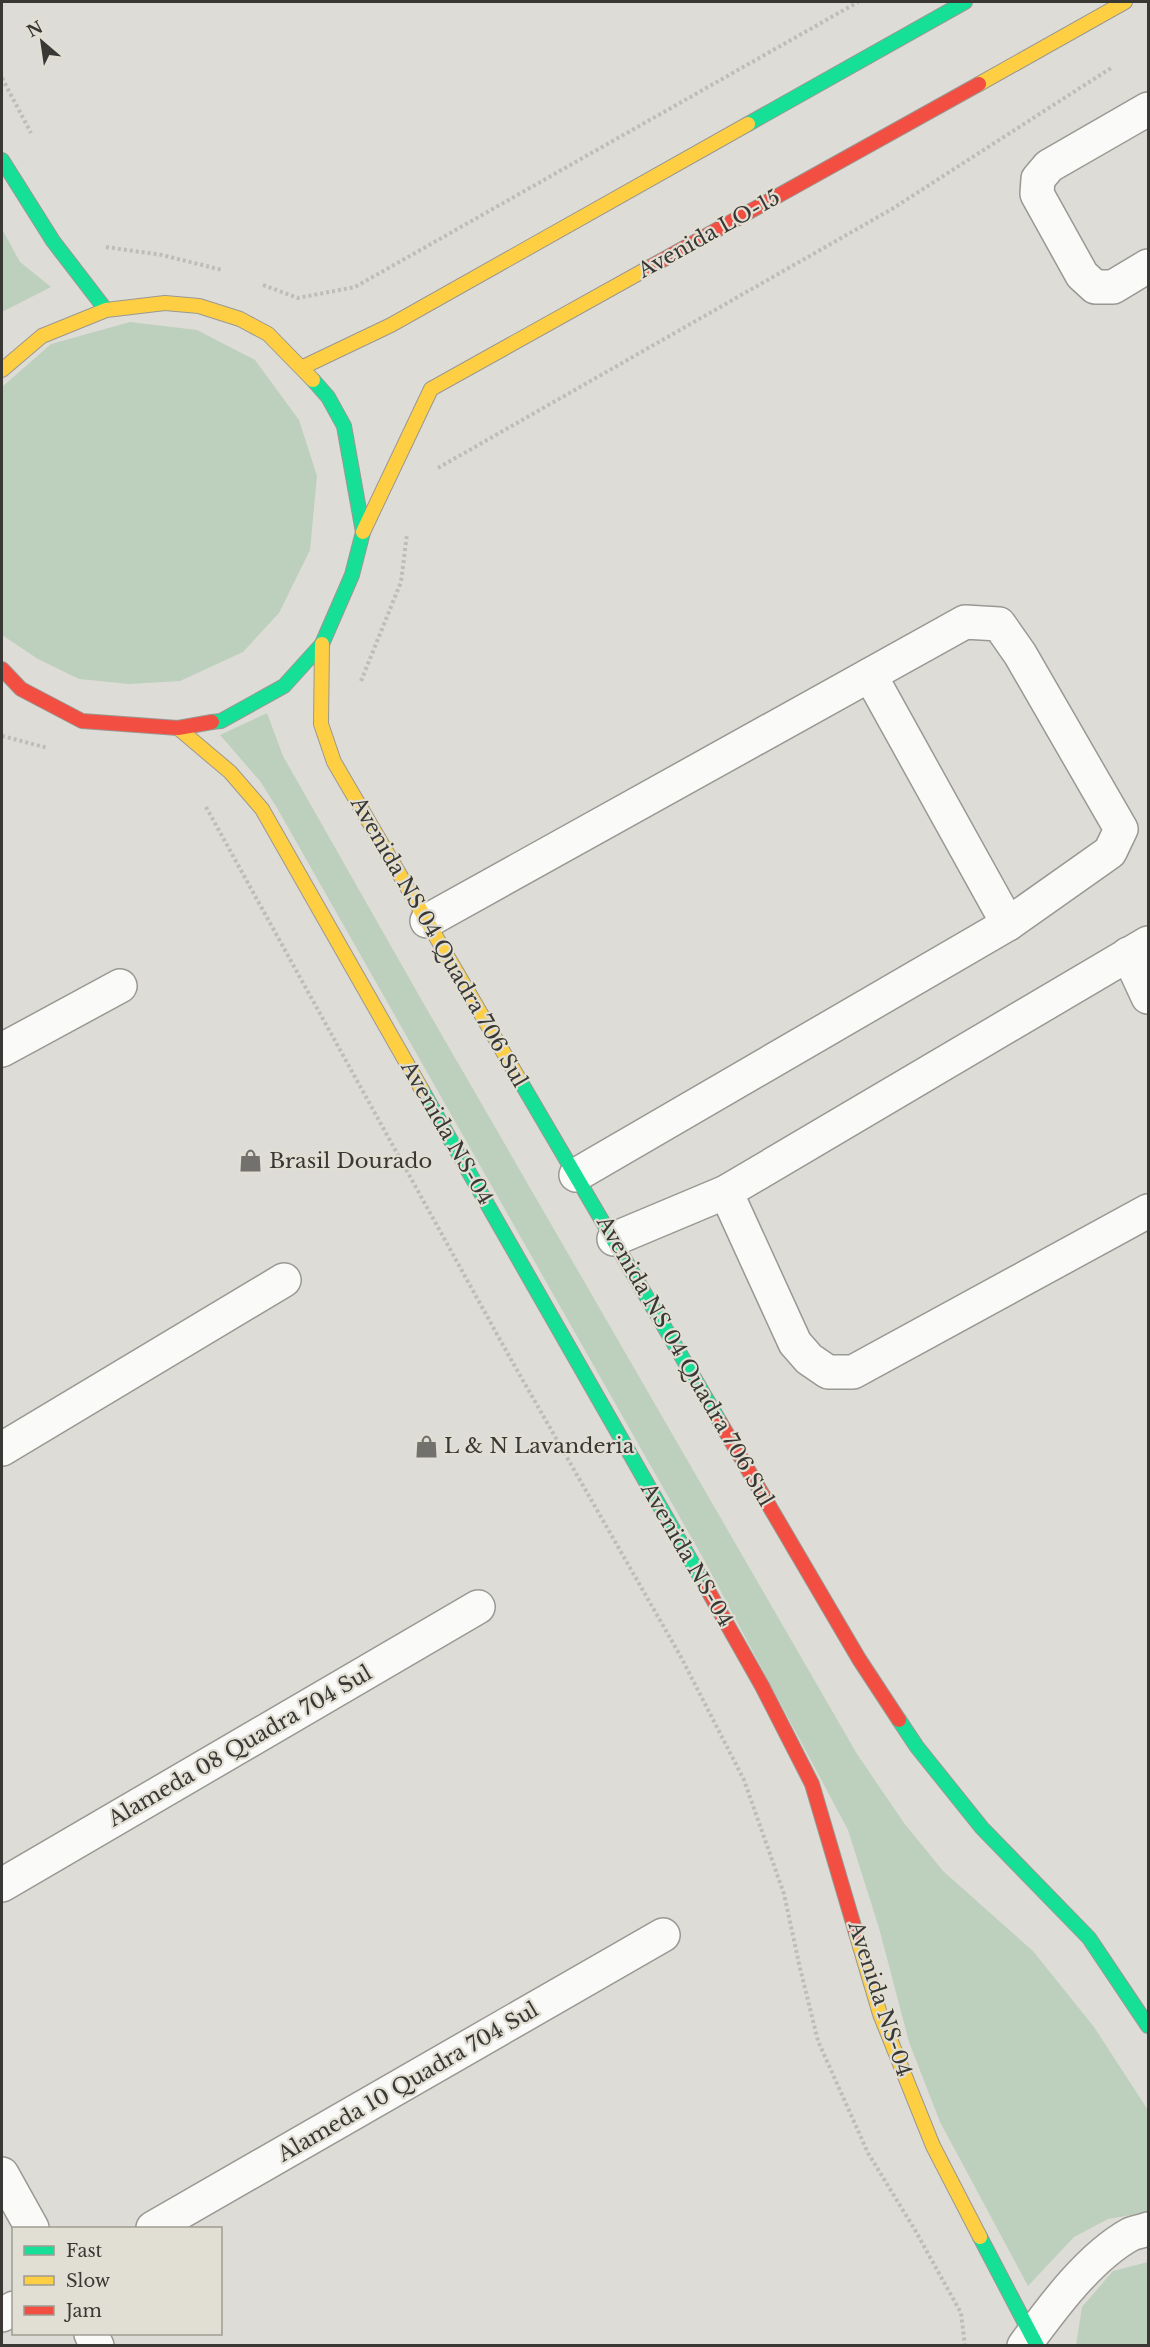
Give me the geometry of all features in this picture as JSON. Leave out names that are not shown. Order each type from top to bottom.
[{"type":"street","points":[[303,367],[392,325],[965,2]]},
{"type":"street","name":"Avenida LO-15","points":[[363,532],[431,389],[1125,2]]},
{"type":"street","points":[[1149,109],[1048,166],[1038,179],[1037,194],[1082,275],[1095,287],[1113,287],[1149,266]]},
{"type":"street","points":[[2,160],[53,241],[106,310]]},
{"type":"street","points":[[2,369],[42,336],[106,310],[165,303],[198,306],[240,319],[268,333],[303,367],[328,397],[344,426],[363,532],[352,575],[322,644],[284,686],[221,721],[178,728],[82,721],[21,689],[2,669]]},
{"type":"street","points":[[427,921],[965,622],[999,624],[1020,654],[1122,829],[1110,852],[1008,924],[576,1175]]},
{"type":"street","name":"Avenida NS 04 Quadra 706 Sul","points":[[322,644],[321,724],[334,762],[859,1659],[917,1747],[982,1828],[1089,1938],[1149,2026]]},
{"type":"street","points":[[870,675],[1008,924]]},
{"type":"street","points":[[2,692],[21,689]]},
{"type":"street","name":"Avenida NS-04","points":[[178,728],[230,772],[262,809],[762,1686],[812,1784],[880,2014],[933,2146],[1031,2342]]},
{"type":"street","points":[[614,1239],[726,1192],[1138,948],[1149,997]]},
{"type":"street","points":[[2,1050],[120,986]]},
{"type":"street","points":[[726,1192],[795,1343],[809,1359],[828,1372],[853,1372],[1149,1211]]},
{"type":"street","points":[[2,1449],[284,1280]]},
{"type":"street","name":"Alameda 08 Quadra 704 Sul","points":[[2,1885],[478,1607]]},
{"type":"street","name":"Alameda 10 Quadra 704 Sul","points":[[156,2227],[663,1935]]},
{"type":"street","points":[[2,2174],[31,2227]]},
{"type":"street","points":[[1031,2342],[1063,2296],[1098,2258],[1131,2234],[1149,2229]]},
{"type":"path","points":[[254,282],[298,298],[355,287],[858,2]]},
{"type":"path","points":[[432,476],[439,467],[892,209],[1111,68]]},
{"type":"path","points":[[2,78],[34,140]]},
{"type":"path","points":[[100,246],[162,255],[209,265],[231,273]]},
{"type":"path","points":[[361,681],[401,582],[408,526]]},
{"type":"path","points":[[2,736],[52,750]]},
{"type":"path","points":[[205,806],[509,1356],[681,1657],[744,1780],[784,1894],[818,2041],[868,2153],[915,2230],[961,2313],[965,2346]]},
{"type":"green space","points":[[2,229],[20,262],[51,287],[2,312]]},
{"type":"green space","points":[[130,322],[197,330],[255,360],[299,420],[317,476],[310,550],[279,613],[243,652],[180,681],[129,684],[79,679],[38,659],[2,635],[2,387],[51,344]]},
{"type":"green space","points":[[267,713],[283,756],[857,1754],[904,1823],[943,1871],[1033,1951],[1094,2027],[1148,2110],[1148,2212],[1108,2219],[1074,2237],[1028,2286],[940,2122],[909,2042],[879,1928],[848,1830],[703,1558],[277,808],[260,781],[220,735]]},
{"type":"green space","points":[[1148,2262],[1148,2345],[1076,2345],[1082,2307],[1113,2271]]},
{"type":"traffic: fast","points":[[748,124],[965,2]]},
{"type":"traffic: fast","points":[[2,160],[53,241],[106,310]]},
{"type":"traffic: fast","points":[[212,722],[221,721],[284,686],[322,644],[352,575],[363,532],[344,426],[328,397],[313,380]]},
{"type":"traffic: fast","points":[[519,1079],[720,1422]]},
{"type":"traffic: fast","points":[[422,1090],[706,1587]]},
{"type":"traffic: fast","points":[[899,1720],[917,1747],[982,1828],[1089,1938],[1148,2026]]},
{"type":"traffic: fast","points":[[980,2237],[1037,2346]]},
{"type":"traffic: slow","points":[[979,84],[1125,2]]},
{"type":"traffic: slow","points":[[303,367],[391,325],[748,124]]},
{"type":"traffic: slow","points":[[363,532],[431,389],[650,267]]},
{"type":"traffic: slow","points":[[2,370],[42,336],[106,310],[165,303],[199,306],[240,319],[268,334],[313,380]]},
{"type":"traffic: slow","points":[[322,644],[321,724],[334,762],[519,1079]]},
{"type":"traffic: slow","points":[[178,728],[230,772],[262,809],[422,1090]]},
{"type":"traffic: slow","points":[[856,1933],[880,2014],[933,2146],[980,2237]]},
{"type":"traffic: jam","points":[[650,267],[979,84]]},
{"type":"traffic: jam","points":[[2,669],[21,689],[82,721],[178,728],[212,722]]},
{"type":"traffic: jam","points":[[720,1422],[859,1659],[899,1720]]},
{"type":"traffic: jam","points":[[706,1587],[762,1686],[812,1784],[856,1933]]},
{"type":"place","name":"Brasil Dourado","points":[[251,1161]]},
{"type":"place","name":"L & N Lavanderia","points":[[426,1446]]}]
